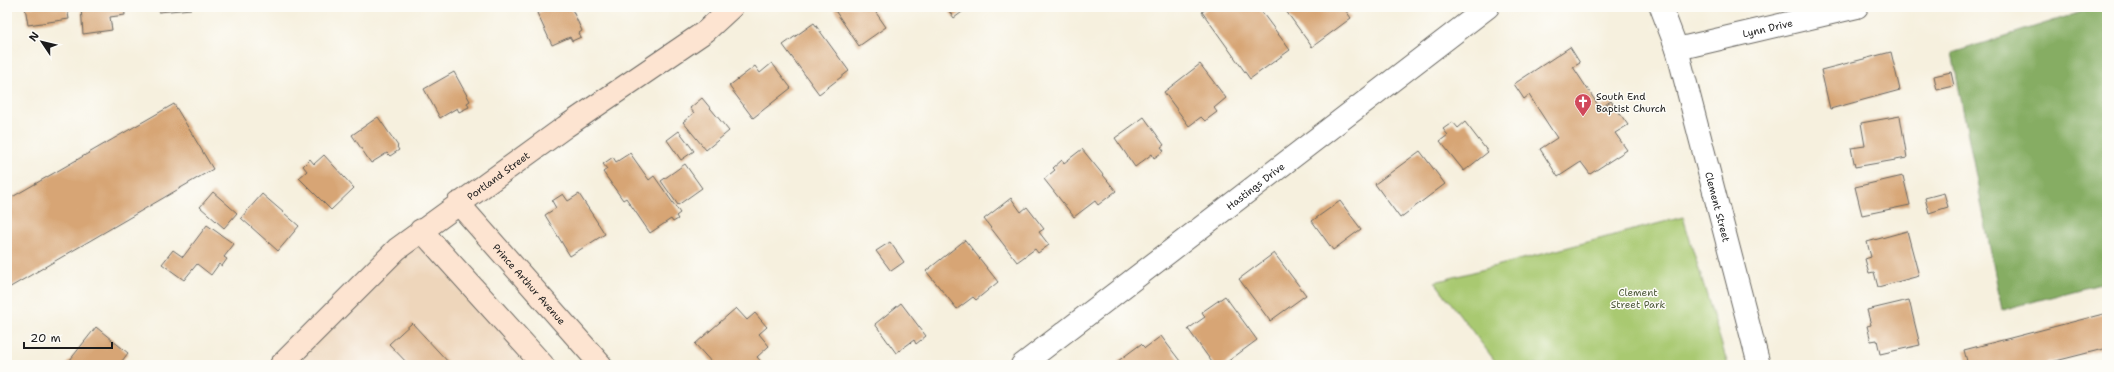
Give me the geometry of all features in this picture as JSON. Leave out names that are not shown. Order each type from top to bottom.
[{"type":"main road","name":"Portland Street","points":[[281,365],[387,257],[421,230],[706,31],[732,7]]},
{"type":"main road","name":"Prince Arthur Avenue","points":[[458,203],[601,365]]},
{"type":"main road","points":[[421,230],[543,365]]},
{"type":"street","name":"Hastings Drive","points":[[1022,365],[1488,7]]},
{"type":"street","points":[[1661,7],[1677,49]]},
{"type":"street","name":"Lynn Drive","points":[[1677,49],[1857,7]]},
{"type":"street","name":"Clement Street","points":[[1677,49],[1759,365]]},
{"type":"shaded area","points":[[421,230],[546,365],[285,365]]},
{"type":"green space","points":[[2097,7],[2107,7],[2107,282],[2002,310],[1952,53]]},
{"type":"green space","name":"Clement Street Park","points":[[1683,217],[1728,365],[1498,365],[1435,282]]},
{"type":"building","points":[[25,7],[67,7],[69,19],[28,25]]},
{"type":"building","points":[[81,7],[124,7],[125,15],[110,17],[112,30],[83,34]]},
{"type":"building","points":[[158,7],[191,7],[191,9],[159,12]]},
{"type":"building","points":[[550,7],[571,7],[582,31],[579,33],[581,37],[572,41],[570,37],[552,45],[537,13]]},
{"type":"building","points":[[838,7],[872,7],[886,27],[859,46],[834,9]]},
{"type":"building","points":[[946,7],[969,7],[954,18]]},
{"type":"building","points":[[1209,7],[1258,7],[1290,50],[1250,79],[1202,12]]},
{"type":"building","points":[[1292,7],[1343,7],[1351,18],[1312,47],[1286,11]]},
{"type":"building","points":[[814,23],[849,71],[819,94],[783,45]]},
{"type":"building","name":"South End Baptist Church","points":[[1570,47],[1580,63],[1573,67],[1600,108],[1611,101],[1628,125],[1615,133],[1627,150],[1590,174],[1581,162],[1558,177],[1540,149],[1557,138],[1529,95],[1524,99],[1514,84]]},
{"type":"building","points":[[1891,52],[1900,90],[1830,109],[1821,70]]},
{"type":"building","points":[[772,63],[791,88],[753,118],[729,86],[755,66],[760,73]]},
{"type":"building","points":[[1200,64],[1226,98],[1214,108],[1217,112],[1205,121],[1201,117],[1189,126],[1164,92]]},
{"type":"building","points":[[454,72],[470,101],[467,103],[469,107],[459,112],[457,108],[440,118],[424,89]]},
{"type":"building","points":[[1951,72],[1954,86],[1937,90],[1934,76]]},
{"type":"building","points":[[702,98],[729,131],[706,150],[683,122],[694,113],[690,108]]},
{"type":"building","points":[[174,104],[213,169],[7,289],[7,200]]},
{"type":"building","points":[[1900,116],[1907,158],[1855,167],[1851,148],[1865,146],[1861,123]]},
{"type":"building","points":[[378,117],[398,146],[397,147],[399,150],[390,156],[387,153],[371,163],[352,135]]},
{"type":"building","points":[[1144,117],[1164,145],[1161,147],[1164,151],[1154,158],[1152,154],[1135,167],[1115,138]]},
{"type":"building","points":[[1453,122],[1458,128],[1465,122],[1488,152],[1464,171],[1440,141],[1448,135],[1443,129]]},
{"type":"building","points":[[679,131],[694,151],[681,160],[667,140]]},
{"type":"building","points":[[1082,149],[1116,191],[1098,205],[1095,201],[1074,217],[1044,179],[1055,170],[1053,168],[1062,160],[1064,163]]},
{"type":"building","points":[[1420,151],[1445,184],[1400,218],[1375,184]]},
{"type":"building","points":[[630,153],[649,180],[654,176],[680,213],[676,216],[678,219],[673,222],[671,219],[650,233],[626,198],[623,200],[603,172],[607,169],[603,164],[613,157],[616,162]]},
{"type":"building","points":[[324,155],[354,188],[331,210],[299,178],[307,171],[303,166],[310,159],[314,164]]},
{"type":"building","points":[[685,164],[702,188],[678,205],[661,181]]},
{"type":"building","points":[[1903,176],[1910,205],[1862,215],[1855,187]]},
{"type":"building","points":[[213,192],[237,213],[224,228],[200,207]]},
{"type":"building","points":[[1944,193],[1948,207],[1929,213],[1925,198]]},
{"type":"building","points":[[262,194],[299,226],[278,251],[241,218]]},
{"type":"building","points":[[563,194],[568,201],[579,194],[605,234],[570,256],[545,215],[556,208],[552,201]]},
{"type":"building","points":[[1011,198],[1021,212],[1027,207],[1044,229],[1039,232],[1049,245],[1038,253],[1035,249],[1017,262],[984,219]]},
{"type":"building","points":[[1340,201],[1361,229],[1333,250],[1312,221]]},
{"type":"building","points":[[207,225],[234,244],[224,257],[227,259],[222,266],[219,264],[211,275],[197,264],[184,280],[162,264],[173,250],[183,257]]},
{"type":"building","points":[[1907,231],[1919,276],[1878,287],[1874,272],[1869,273],[1865,259],[1871,257],[1867,242]]},
{"type":"building","points":[[965,240],[998,282],[976,300],[973,297],[957,309],[926,271]]},
{"type":"building","points":[[890,242],[904,262],[891,271],[876,251]]},
{"type":"building","points":[[1274,253],[1306,295],[1270,321],[1239,279]]},
{"type":"building","points":[[1225,296],[1257,340],[1223,365],[1214,365],[1188,329],[1205,317],[1202,312]]},
{"type":"building","points":[[1909,300],[1920,345],[1880,354],[1877,340],[1871,341],[1867,326],[1871,325],[1867,310]]},
{"type":"building","points":[[901,303],[926,336],[916,344],[914,340],[896,353],[875,324]]},
{"type":"building","points":[[736,308],[747,320],[755,313],[767,327],[759,334],[769,346],[757,357],[764,365],[720,365],[718,362],[714,365],[695,344]]},
{"type":"building","points":[[2107,313],[2107,348],[2040,365],[1968,365],[1964,350]]},
{"type":"building","points":[[412,323],[451,365],[409,365],[389,344]]},
{"type":"building","points":[[96,327],[128,353],[119,365],[66,365]]},
{"type":"building","points":[[1161,336],[1183,365],[1121,365],[1118,361],[1141,344],[1145,348]]},
{"type":"place","name":"South End Baptist Church","points":[[1583,117]]}]
